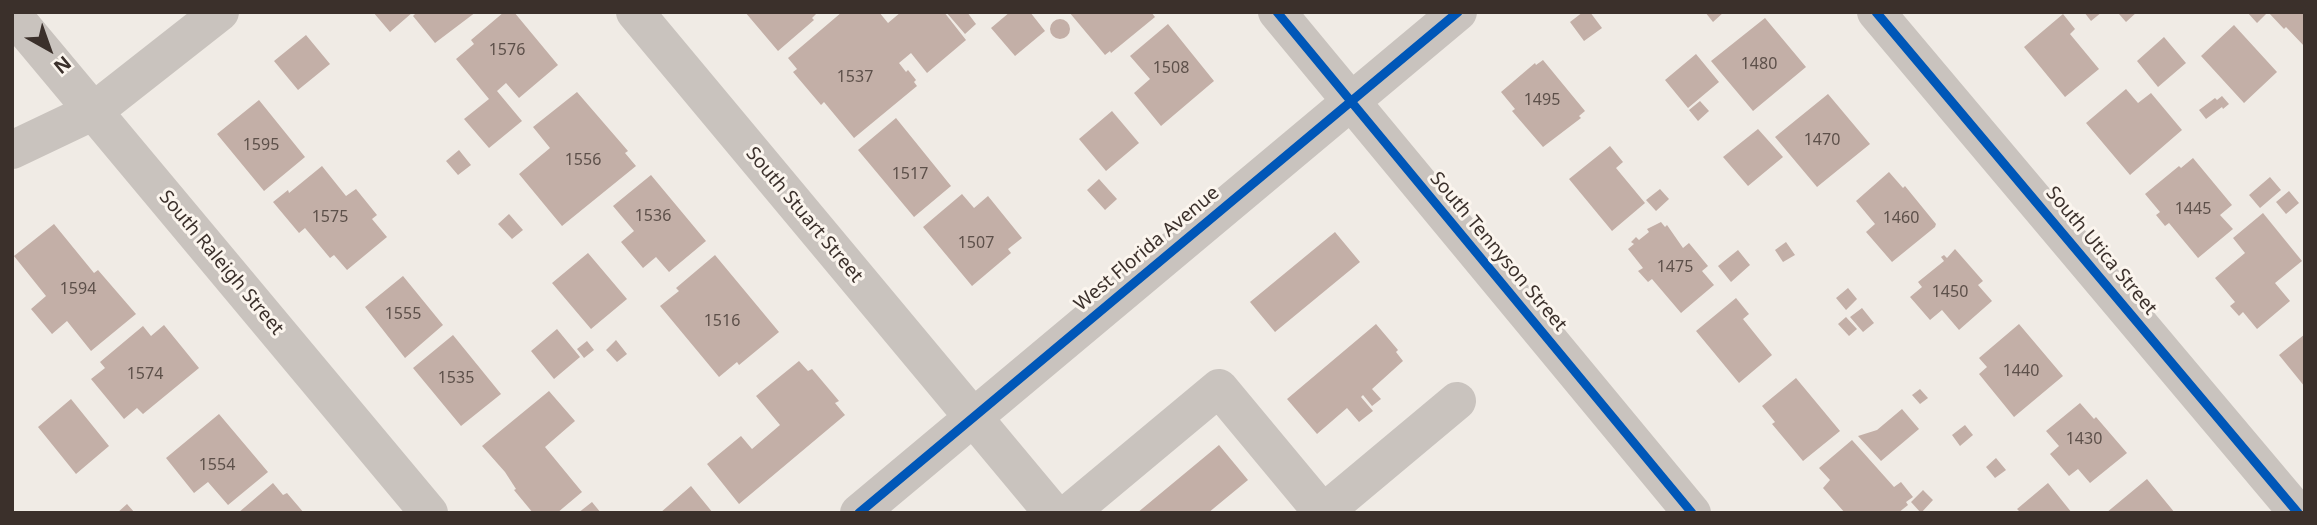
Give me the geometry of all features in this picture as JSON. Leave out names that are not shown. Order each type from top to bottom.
[{"type":"street","points":[[12,150],[94,111],[220,12]]},
{"type":"street","name":"South Stuart Street","points":[[635,12],[1053,513]]},
{"type":"street","name":"South Tennyson Street","points":[[1277,12],[1692,513]]},
{"type":"street","name":"West Florida Avenue","points":[[859,513],[1458,12]]},
{"type":"street","name":"South Utica Street","points":[[1876,12],[2298,513]]},
{"type":"street","name":"South Raleigh Street","points":[[12,14],[429,513]]},
{"type":"street","points":[[1069,513],[1219,388],[1323,513],[1457,401]]},
{"type":"building","points":[[373,12],[413,12],[390,32]]},
{"type":"building","points":[[417,12],[476,12],[435,43],[413,16]]},
{"type":"building","points":[[504,12],[514,12],[558,65],[519,98],[506,83],[497,91],[522,121],[489,148],[464,119],[489,99],[456,59],[474,44],[471,40]]},
{"type":"building","points":[[745,12],[818,12],[812,18],[814,20],[778,51]]},
{"type":"building","points":[[842,12],[879,12],[888,23],[901,12],[944,12],[966,40],[927,73],[911,53],[899,63],[916,80],[914,82],[917,86],[854,138],[824,102],[821,105],[793,72],[797,69],[788,58]]},
{"type":"building","points":[[946,12],[967,12],[976,24],[965,34]]},
{"type":"building","points":[[1010,12],[1030,12],[1045,31],[1015,56],[991,28]]},
{"type":"building","points":[[1069,12],[1151,12],[1155,17],[1105,55]]},
{"type":"building","points":[[1583,12],[1590,12],[1602,28],[1584,41],[1570,22]]},
{"type":"building","points":[[1705,12],[1724,12],[1713,22]]},
{"type":"building","points":[[2084,12],[2102,12],[2091,21]]},
{"type":"building","points":[[2137,12],[2126,22],[2119,14]]},
{"type":"building","points":[[2247,12],[2268,12],[2257,23]]},
{"type":"building","points":[[2268,12],[2305,12],[2305,47],[2286,27],[2284,29]]},
{"type":"building","points":[[2063,14],[2075,29],[2070,34],[2099,69],[2065,97],[2024,47]]},
{"type":"building","points":[[1765,18],[1806,67],[1753,111],[1711,61]]},
{"type":"building","points":[[1060,19],[1067,22],[1070,29],[1067,36],[1060,39],[1053,36],[1050,29],[1053,22]]},
{"type":"building","points":[[1168,24],[1214,81],[1161,126],[1134,93],[1150,79],[1130,56]]},
{"type":"building","points":[[2234,25],[2277,72],[2244,103],[2201,56]]},
{"type":"building","points":[[306,35],[330,64],[298,90],[274,61]]},
{"type":"building","points":[[2164,37],[2186,63],[2158,87],[2137,61]]},
{"type":"building","points":[[1696,54],[1719,82],[1688,108],[1665,80]]},
{"type":"building","points":[[1543,60],[1585,111],[1579,116],[1581,118],[1543,147],[1512,111],[1515,109],[1501,92],[1535,63],[1536,65]]},
{"type":"building","points":[[2126,89],[2138,103],[2151,93],[2182,130],[2130,175],[2086,123]]},
{"type":"building","points":[[577,92],[628,151],[625,153],[636,166],[562,226],[519,174],[550,148],[533,127]]},
{"type":"building","points":[[1828,94],[1870,144],[1817,187],[1775,137]]},
{"type":"building","points":[[2222,96],[2229,104],[2206,119],[2199,110]]},
{"type":"building","points":[[259,100],[305,157],[264,191],[217,134]]},
{"type":"building","points":[[1700,101],[1709,111],[1698,121],[1689,110]]},
{"type":"building","points":[[1112,111],[1139,143],[1106,171],[1079,139]]},
{"type":"building","points":[[896,118],[951,186],[914,217],[858,150]]},
{"type":"building","points":[[1758,129],[1783,157],[1748,186],[1723,157]]},
{"type":"building","points":[[1610,146],[1623,162],[1616,168],[1645,203],[1612,231],[1569,179]]},
{"type":"building","points":[[459,150],[471,165],[458,175],[446,161]]},
{"type":"building","points":[[2193,158],[2232,205],[2220,215],[2233,229],[2198,258],[2169,223],[2165,226],[2156,215],[2160,212],[2145,194]]},
{"type":"building","points":[[322,166],[346,196],[356,189],[377,215],[372,219],[387,237],[347,270],[334,255],[330,258],[305,228],[299,233],[273,202],[288,190],[289,193]]},
{"type":"building","points":[[1889,172],[1903,188],[1905,186],[1936,224],[1892,262],[1866,232],[1875,224],[1856,201]]},
{"type":"building","points":[[651,175],[706,241],[669,272],[656,257],[643,268],[621,242],[634,231],[613,206]]},
{"type":"building","points":[[2270,177],[2281,190],[2260,208],[2249,195]]},
{"type":"building","points":[[1099,179],[1117,199],[1105,210],[1087,190]]},
{"type":"building","points":[[1660,189],[1669,199],[1656,211],[1646,200]]},
{"type":"building","points":[[2289,191],[2299,203],[2286,214],[2276,202]]},
{"type":"building","points":[[962,194],[974,208],[988,196],[1022,238],[1008,249],[1011,253],[972,286],[923,227]]},
{"type":"building","points":[[2263,213],[2302,261],[2275,283],[2290,301],[2257,329],[2243,312],[2239,316],[2230,306],[2235,302],[2215,278],[2245,253],[2233,238]]},
{"type":"building","points":[[509,214],[523,230],[512,239],[498,224]]},
{"type":"building","points":[[1661,222],[1665,227],[1667,225],[1683,248],[1689,243],[1708,266],[1702,271],[1714,285],[1681,313],[1652,279],[1648,282],[1638,271],[1643,268],[1628,249],[1634,244],[1631,242],[1636,237],[1639,240],[1649,232],[1647,229]]},
{"type":"building","points":[[54,224],[94,273],[98,270],[136,314],[91,351],[67,321],[52,334],[31,309],[46,296],[14,256]]},
{"type":"building","points":[[1335,232],[1360,262],[1275,332],[1250,302]]},
{"type":"building","points":[[1786,242],[1795,255],[1783,262],[1775,250]]},
{"type":"building","points":[[1955,249],[1983,281],[1978,285],[1992,301],[1959,330],[1942,310],[1930,320],[1910,297],[1922,287],[1918,282],[1944,261],[1941,257],[1944,255],[1947,258]]},
{"type":"building","points":[[1738,250],[1750,265],[1731,282],[1718,266]]},
{"type":"building","points":[[588,253],[627,299],[591,329],[552,283]]},
{"type":"building","points":[[715,255],[779,332],[739,365],[737,362],[719,377],[660,306],[679,291],[676,288]]},
{"type":"building","points":[[403,276],[443,325],[405,358],[365,307]]},
{"type":"building","points":[[1848,288],[1857,299],[1846,310],[1836,298]]},
{"type":"building","points":[[1736,298],[1749,314],[1743,319],[1772,355],[1739,383],[1696,331]]},
{"type":"building","points":[[1862,308],[1874,323],[1863,332],[1850,317]]},
{"type":"building","points":[[1846,317],[1857,329],[1849,336],[1838,324]]},
{"type":"building","points":[[1376,324],[1398,350],[1396,352],[1403,361],[1372,389],[1381,399],[1372,406],[1363,395],[1361,397],[1373,411],[1359,422],[1347,408],[1317,434],[1287,399]]},
{"type":"building","points":[[2019,324],[2063,376],[2014,417],[1979,374],[1987,367],[1979,358]]},
{"type":"building","points":[[164,325],[199,368],[143,414],[137,408],[124,419],[91,379],[105,368],[100,362],[143,326],[151,336]]},
{"type":"building","points":[[557,329],[580,357],[554,379],[531,351]]},
{"type":"building","points":[[2305,334],[2305,387],[2279,355]]},
{"type":"building","points":[[453,335],[501,394],[461,426],[413,368]]},
{"type":"building","points":[[616,340],[627,354],[617,362],[606,350]]},
{"type":"building","points":[[587,341],[594,350],[584,358],[577,349]]},
{"type":"building","points":[[799,361],[808,371],[812,369],[839,401],[835,403],[845,415],[739,504],[707,464],[741,436],[752,449],[780,425],[756,396]]},
{"type":"building","points":[[1796,378],[1840,431],[1803,461],[1772,424],[1775,422],[1762,406]]},
{"type":"building","points":[[1920,389],[1928,398],[1920,404],[1912,395]]},
{"type":"building","points":[[549,391],[575,421],[545,447],[582,492],[557,513],[533,513],[514,490],[516,489],[505,472],[482,446]]},
{"type":"building","points":[[71,399],[109,446],[76,474],[38,427]]},
{"type":"building","points":[[2080,403],[2127,453],[2090,483],[2078,469],[2069,476],[2050,454],[2059,446],[2046,431]]},
{"type":"building","points":[[1902,409],[1919,429],[1881,461],[1858,436],[1877,430]]},
{"type":"building","points":[[219,414],[268,472],[228,505],[208,482],[194,493],[166,458]]},
{"type":"building","points":[[1965,425],[1973,435],[1960,446],[1952,435]]},
{"type":"building","points":[[1852,440],[1894,487],[1901,482],[1913,497],[1898,513],[1845,513],[1823,488],[1830,480],[1819,468]]},
{"type":"building","points":[[1219,445],[1248,480],[1208,513],[1137,513]]},
{"type":"building","points":[[1996,458],[2006,470],[1995,478],[1986,467]]},
{"type":"building","points":[[2147,479],[2175,513],[2106,513]]},
{"type":"building","points":[[273,483],[283,495],[287,493],[304,513],[238,513]]},
{"type":"building","points":[[2048,483],[2072,513],[2021,513],[2017,509]]},
{"type":"building","points":[[691,486],[713,513],[660,513]]},
{"type":"building","points":[[1923,490],[1933,500],[1921,513],[1911,502]]},
{"type":"building","points":[[592,502],[601,513],[578,513]]},
{"type":"building","points":[[127,504],[135,513],[117,513]]},
{"type":"cycle path","points":[[1277,12],[1692,513]]},
{"type":"cycle path","points":[[859,513],[1458,12]]},
{"type":"cycle path","points":[[1876,12],[2298,513]]}]
